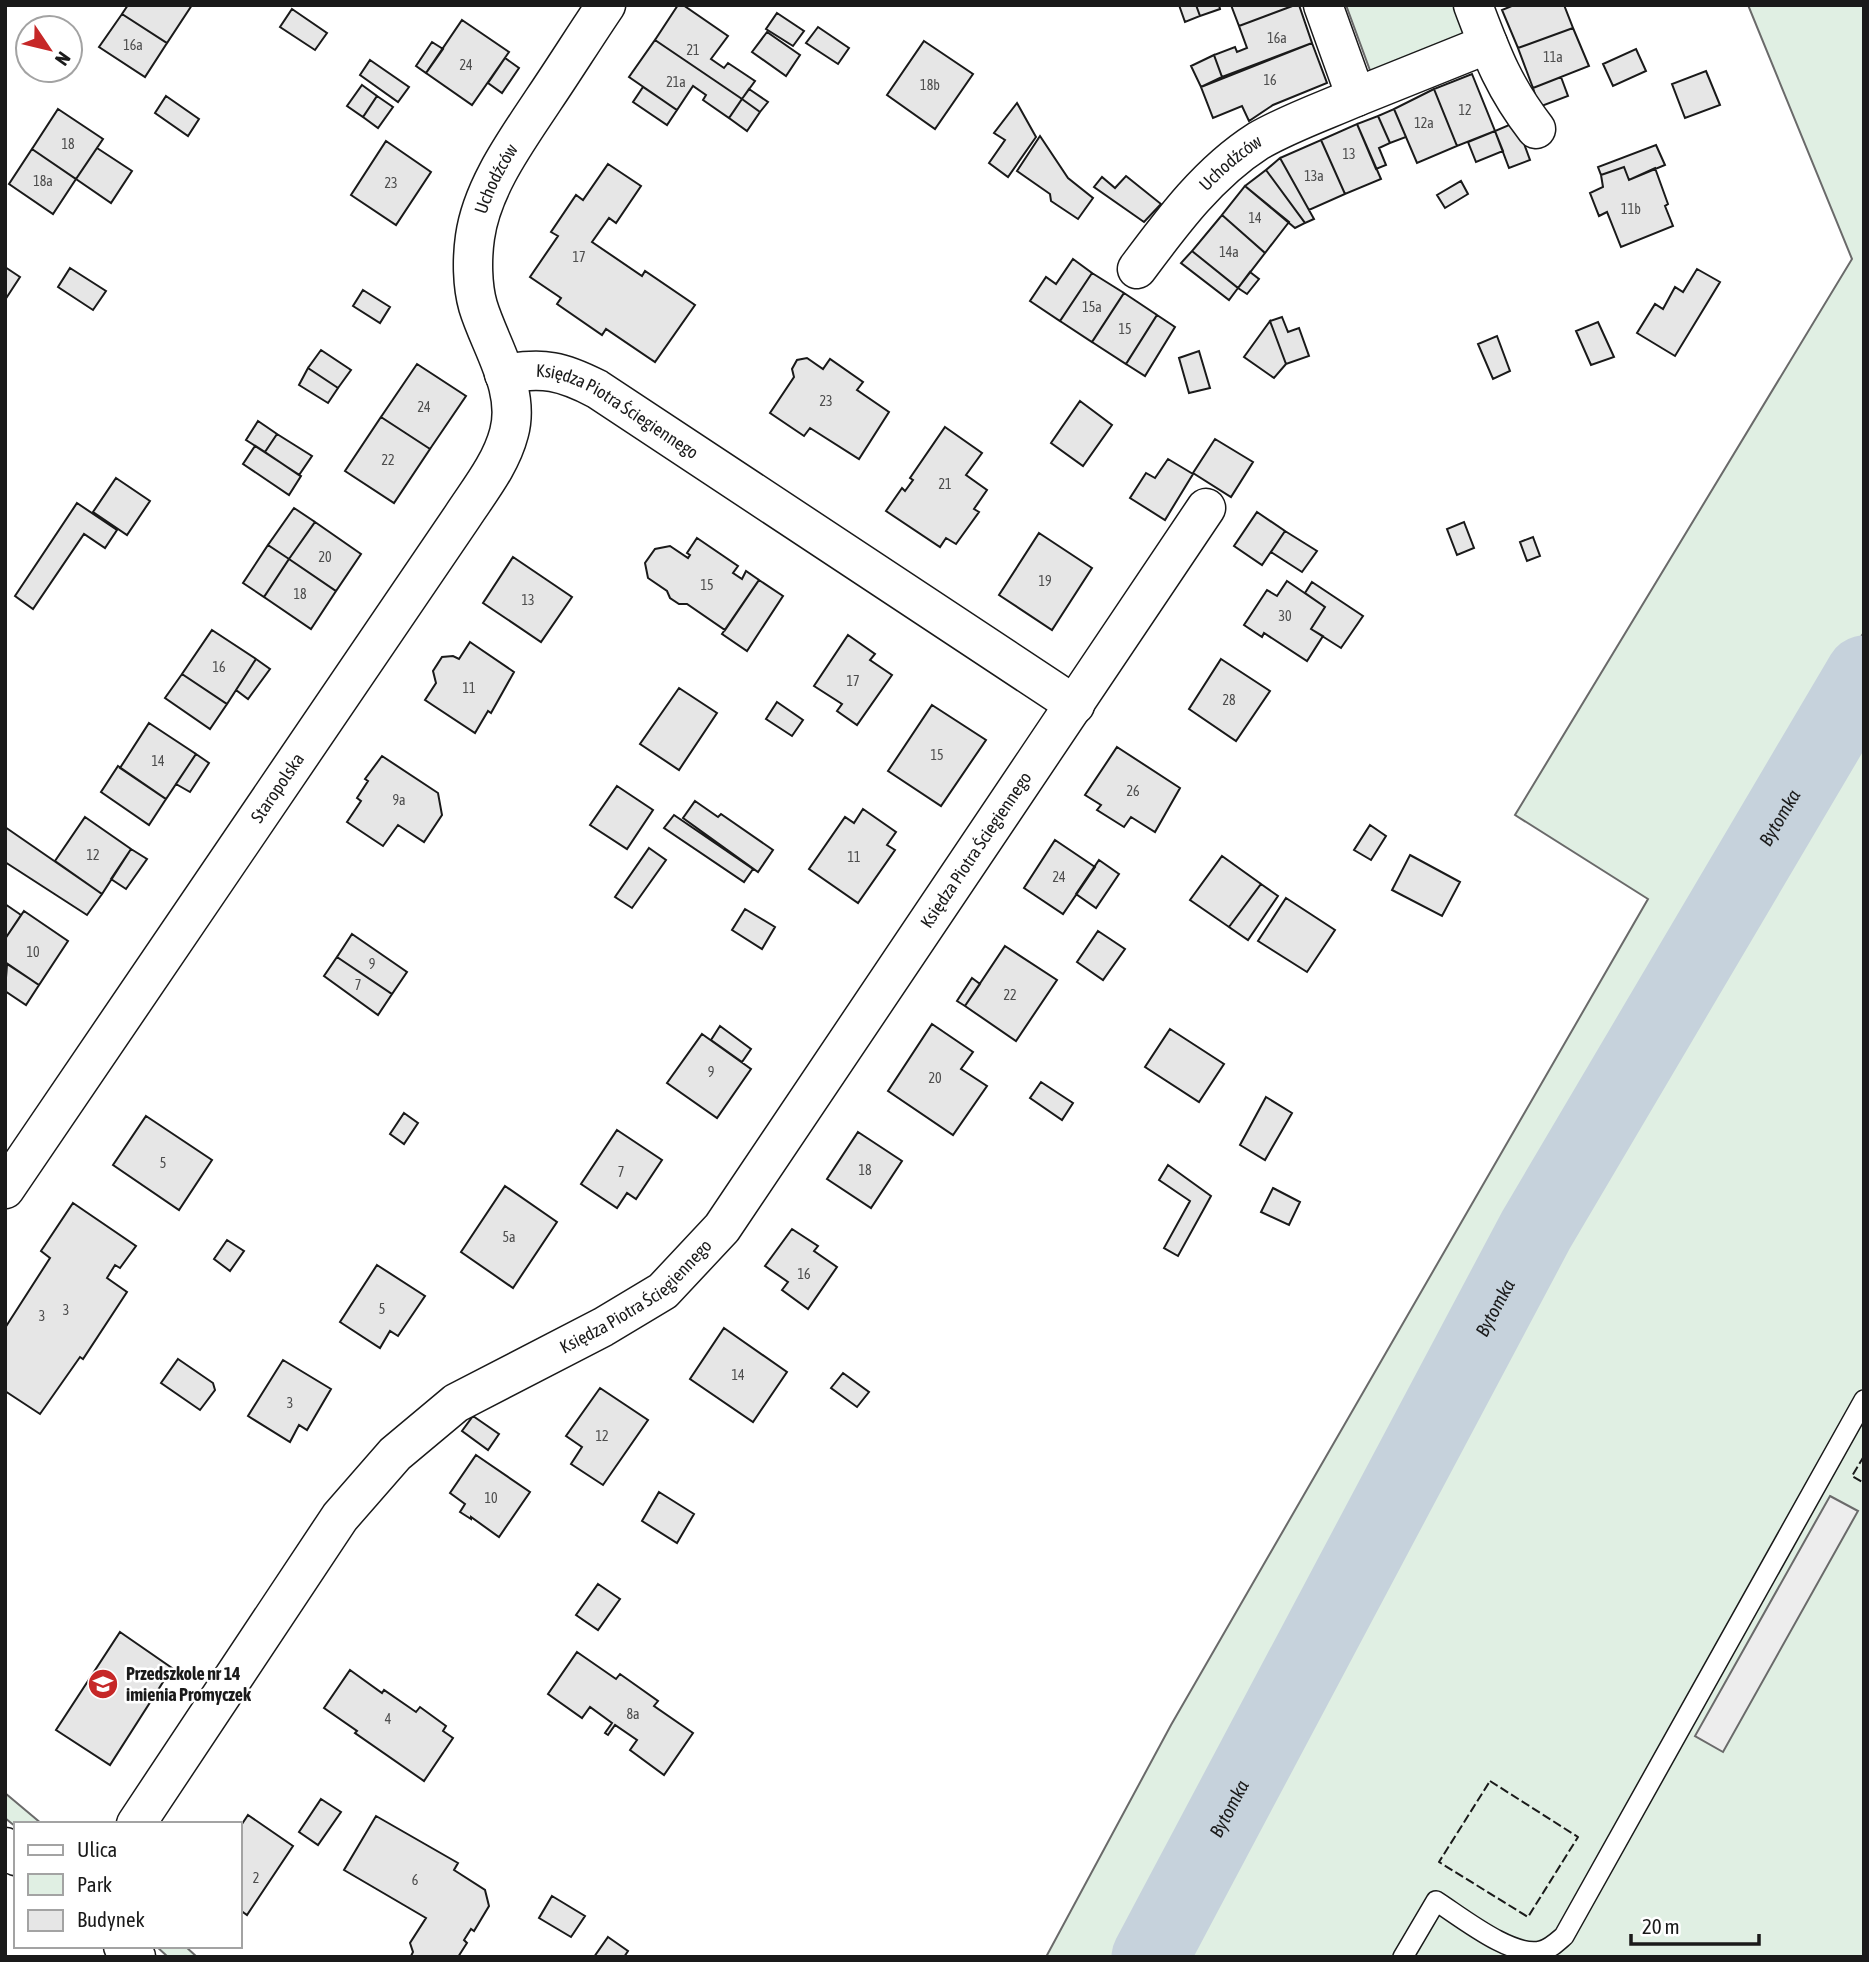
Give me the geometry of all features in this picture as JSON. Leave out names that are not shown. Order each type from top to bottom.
[{"type":"street","name":"Uchodźców","points":[[504,374],[477,304],[473,270],[475,234],[488,195],[515,143],[606,5]]},
{"type":"street","points":[[1323,5],[1356,97]]},
{"type":"street","points":[[1473,5],[1498,71],[1514,101],[1536,129]]},
{"type":"street","name":"Uchodźców","points":[[1137,270],[1171,223],[1230,161],[1259,141],[1292,124],[1488,44]]},
{"type":"street","name":"Księdza Piotra Ściegiennego","points":[[504,374],[532,369],[569,375],[597,389],[1074,705]]},
{"type":"street","name":"Staropolska","points":[[5,1189],[495,465],[509,433],[512,407],[504,374]]},
{"type":"street","name":"Księdza Piotra Ściegiennego","points":[[137,1822],[340,1517],[395,1454],[456,1403],[603,1327],[663,1291],[722,1228],[1206,508]]},
{"type":"lane","points":[[1403,1957],[1436,1902],[1514,1949],[1544,1954],[1564,1936],[1864,1401]]},
{"type":"green space","points":[[1346,5],[1457,5],[1468,37],[1371,73]]},
{"type":"green space","points":[[1748,5],[1864,5],[1864,632],[1523,1211],[1435,1367],[1243,1721],[1124,1957],[1046,1957],[1171,1725],[1648,899],[1515,815],[1852,259]]},
{"type":"green space","points":[[1864,718],[1864,1957],[1178,1957],[1474,1390],[1559,1238]]},
{"type":"green space","points":[[5,1793],[40,1822],[14,1822],[14,1825],[5,1818]]},
{"type":"green space","points":[[158,1948],[187,1948],[197,1957],[168,1957]]},
{"type":"shaded area","points":[[1830,1496],[1858,1511],[1723,1752],[1695,1736]]},
{"type":"building","points":[[128,5],[192,5],[167,43],[122,14]]},
{"type":"building","points":[[678,5],[683,5],[728,36],[711,59],[724,68],[728,63],[755,81],[742,99],[655,40]]},
{"type":"building","points":[[1179,5],[1196,5],[1200,16],[1185,22]]},
{"type":"building","points":[[1196,5],[1219,5],[1220,9],[1200,16]]},
{"type":"building","points":[[1231,5],[1295,5],[1239,26]]},
{"type":"building","points":[[1299,5],[1312,43],[1222,77],[1214,55],[1235,47],[1237,52],[1247,48],[1239,26]]},
{"type":"building","points":[[1514,5],[1564,5],[1573,28],[1518,48],[1502,10]]},
{"type":"building","points":[[292,9],[327,33],[315,50],[280,27]]},
{"type":"building","points":[[777,13],[804,31],[793,46],[766,29]]},
{"type":"building","points":[[122,14],[167,43],[145,77],[99,47]]},
{"type":"building","points":[[462,20],[509,52],[472,105],[426,73]]},
{"type":"building","points":[[818,27],[849,48],[838,64],[806,43]]},
{"type":"building","points":[[1573,28],[1589,66],[1533,88],[1518,48]]},
{"type":"building","points":[[767,32],[800,55],[786,76],[752,52]]},
{"type":"building","points":[[655,40],[742,99],[729,118],[703,100],[706,95],[693,86],[677,110],[629,77]]},
{"type":"building","points":[[924,41],[973,74],[935,129],[887,95]]},
{"type":"building","points":[[432,42],[443,49],[426,73],[416,66]]},
{"type":"building","points":[[1312,43],[1327,83],[1273,105],[1249,121],[1242,106],[1213,118],[1201,87]]},
{"type":"building","points":[[1636,49],[1646,71],[1613,86],[1603,64]]},
{"type":"building","points":[[1214,55],[1222,77],[1201,87],[1191,66]]},
{"type":"building","points":[[505,58],[519,68],[502,93],[488,83]]},
{"type":"building","points":[[370,60],[409,87],[398,102],[360,75]]},
{"type":"building","points":[[1706,71],[1720,105],[1685,118],[1672,84]]},
{"type":"building","points":[[1472,74],[1495,131],[1457,146],[1434,89]]},
{"type":"building","points":[[1561,77],[1568,96],[1539,107],[1533,88]]},
{"type":"building","points":[[362,85],[377,96],[363,117],[347,106]]},
{"type":"building","points":[[643,87],[677,110],[667,125],[633,102]]},
{"type":"building","points":[[749,89],[768,102],[760,112],[742,99]]},
{"type":"building","points":[[1434,89],[1457,146],[1417,163],[1394,109]]},
{"type":"building","points":[[166,96],[199,119],[188,136],[155,113]]},
{"type":"building","points":[[377,96],[393,107],[378,128],[363,117]]},
{"type":"building","points":[[742,99],[760,112],[747,131],[729,118]]},
{"type":"building","points":[[1017,103],[1036,137],[1008,177],[989,163],[1005,140],[994,133]]},
{"type":"building","points":[[58,109],[103,139],[76,179],[32,149]]},
{"type":"building","points":[[1394,109],[1406,137],[1390,143],[1378,116]]},
{"type":"building","points":[[1378,116],[1390,143],[1379,148],[1386,165],[1376,169],[1357,124]]},
{"type":"building","points":[[1516,122],[1530,160],[1509,168],[1495,131]]},
{"type":"building","points":[[1357,124],[1381,179],[1345,194],[1321,140]]},
{"type":"building","points":[[1495,131],[1503,151],[1476,162],[1468,142]]},
{"type":"building","points":[[1040,136],[1068,178],[1093,198],[1078,219],[1051,201],[1050,194],[1017,171]]},
{"type":"building","points":[[1321,140],[1345,194],[1309,210],[1280,158]]},
{"type":"building","points":[[386,141],[431,172],[396,225],[351,195]]},
{"type":"building","points":[[1656,145],[1665,165],[1629,180],[1624,167],[1601,175],[1598,167]]},
{"type":"building","points":[[97,148],[132,171],[111,203],[76,179]]},
{"type":"building","points":[[32,149],[76,179],[53,214],[9,184]]},
{"type":"building","points":[[1280,158],[1314,219],[1305,223],[1266,170]]},
{"type":"building","points":[[608,164],[641,186],[616,223],[609,218],[592,242],[642,276],[645,271],[695,305],[655,362],[606,329],[602,335],[557,304],[561,298],[530,277],[558,236],[551,232],[576,195],[583,200]]},
{"type":"building","points":[[1624,167],[1629,180],[1655,168],[1673,226],[1621,247],[1607,212],[1599,216],[1590,193],[1603,187],[1601,175]]},
{"type":"building","points":[[1266,170],[1305,223],[1295,228],[1245,186]]},
{"type":"building","points":[[1126,176],[1161,204],[1144,222],[1094,187],[1102,177],[1115,188]]},
{"type":"building","points":[[1461,181],[1468,194],[1445,208],[1437,195]]},
{"type":"building","points":[[1245,186],[1289,222],[1265,253],[1222,215]]},
{"type":"building","points":[[1222,215],[1265,253],[1238,288],[1192,251]]},
{"type":"building","points":[[1192,251],[1238,288],[1229,300],[1181,263]]},
{"type":"building","points":[[1073,259],[1092,273],[1060,321],[1030,301],[1046,277],[1056,284]]},
{"type":"building","points":[[5,267],[20,277],[5,300]]},
{"type":"building","points":[[70,268],[106,291],[93,310],[58,287]]},
{"type":"building","points":[[1697,269],[1720,282],[1675,356],[1637,333],[1655,304],[1663,309],[1675,287],[1683,292]]},
{"type":"building","points":[[1250,272],[1259,279],[1247,294],[1238,288]]},
{"type":"building","points":[[1092,273],[1124,293],[1092,342],[1060,321]]},
{"type":"building","points":[[363,290],[390,307],[380,323],[353,306]]},
{"type":"building","points":[[1124,293],[1157,315],[1126,364],[1092,342]]},
{"type":"building","points":[[1157,315],[1175,327],[1145,376],[1126,364]]},
{"type":"building","points":[[1282,317],[1288,332],[1299,328],[1309,356],[1286,364],[1270,321]]},
{"type":"building","points":[[1270,321],[1286,364],[1274,378],[1244,357]]},
{"type":"building","points":[[1598,322],[1614,357],[1591,365],[1576,331]]},
{"type":"building","points":[[1497,336],[1510,371],[1493,379],[1478,344]]},
{"type":"building","points":[[321,350],[351,370],[338,388],[308,368]]},
{"type":"building","points":[[1199,351],[1210,388],[1189,393],[1179,358]]},
{"type":"building","points":[[807,358],[823,369],[830,359],[863,382],[857,390],[889,412],[859,459],[810,428],[804,436],[770,413],[794,377],[792,369],[797,360]]},
{"type":"building","points":[[417,364],[466,396],[430,449],[381,417]]},
{"type":"building","points":[[308,368],[338,388],[328,403],[299,385]]},
{"type":"building","points":[[1080,401],[1112,425],[1083,466],[1051,443]]},
{"type":"building","points":[[381,417],[430,449],[394,503],[345,471]]},
{"type":"building","points":[[258,421],[277,434],[265,452],[246,440]]},
{"type":"building","points":[[945,427],[982,453],[966,475],[987,490],[974,509],[979,512],[956,544],[946,538],[940,547],[886,511],[902,488],[905,491],[913,480],[910,478]]},
{"type":"building","points":[[277,434],[312,456],[299,475],[265,452]]},
{"type":"building","points":[[1215,439],[1253,462],[1231,497],[1193,473]]},
{"type":"building","points":[[255,446],[301,476],[289,495],[243,464]]},
{"type":"building","points":[[1168,459],[1193,474],[1165,520],[1130,498],[1146,473],[1155,478]]},
{"type":"building","points":[[116,478],[150,501],[127,535],[93,512]]},
{"type":"building","points":[[77,503],[117,530],[105,548],[84,534],[33,609],[15,596]]},
{"type":"building","points":[[294,508],[315,522],[289,559],[268,545]]},
{"type":"building","points":[[1257,512],[1285,531],[1262,565],[1234,546]]},
{"type":"building","points":[[315,522],[361,554],[336,591],[289,559]]},
{"type":"building","points":[[1464,522],[1474,548],[1457,555],[1447,529]]},
{"type":"building","points":[[1285,531],[1317,551],[1302,572],[1271,552]]},
{"type":"building","points":[[1039,533],[1092,568],[1052,630],[999,595]]},
{"type":"building","points":[[1533,537],[1540,556],[1527,561],[1520,542]]},
{"type":"building","points":[[697,538],[738,566],[733,573],[742,579],[746,571],[759,580],[725,630],[687,604],[679,604],[670,598],[667,591],[648,578],[645,563],[655,549],[670,546],[688,558],[690,555],[687,553]]},
{"type":"building","points":[[268,545],[289,559],[264,597],[243,583]]},
{"type":"building","points":[[513,557],[572,597],[541,642],[483,603]]},
{"type":"building","points":[[289,559],[336,591],[311,629],[264,597]]},
{"type":"building","points":[[759,580],[783,596],[747,651],[722,634]]},
{"type":"building","points":[[1287,581],[1325,607],[1311,629],[1323,636],[1307,661],[1264,633],[1262,637],[1244,625],[1267,590],[1277,596]]},
{"type":"building","points":[[1312,582],[1363,616],[1341,648],[1311,629],[1325,607],[1305,593]]},
{"type":"building","points":[[212,630],[256,659],[227,704],[182,674]]},
{"type":"building","points":[[848,635],[875,654],[870,660],[892,675],[857,725],[837,711],[842,704],[814,686]]},
{"type":"building","points":[[470,642],[514,672],[491,713],[488,711],[475,733],[425,700],[436,683],[433,671],[442,657],[453,656],[459,659]]},
{"type":"building","points":[[256,659],[270,669],[248,699],[236,690]]},
{"type":"building","points":[[1221,659],[1270,691],[1236,741],[1189,709]]},
{"type":"building","points":[[182,674],[227,704],[210,729],[165,698]]},
{"type":"building","points":[[679,688],[717,713],[679,770],[640,744]]},
{"type":"building","points":[[777,702],[803,720],[792,736],[766,719]]},
{"type":"building","points":[[932,705],[986,740],[941,806],[888,771]]},
{"type":"building","points":[[149,723],[196,754],[166,799],[120,768]]},
{"type":"building","points":[[1117,747],[1180,788],[1155,832],[1131,817],[1124,827],[1097,810],[1101,805],[1085,795]]},
{"type":"building","points":[[196,754],[209,763],[190,792],[176,784]]},
{"type":"building","points":[[382,756],[438,793],[442,815],[424,842],[398,825],[383,846],[347,822],[361,801],[357,798],[368,781],[365,779]]},
{"type":"building","points":[[118,766],[166,799],[149,825],[101,792]]},
{"type":"building","points":[[617,786],[653,810],[627,849],[590,825]]},
{"type":"building","points":[[695,801],[718,817],[721,814],[773,850],[758,872],[683,818]]},
{"type":"building","points":[[863,809],[896,832],[887,845],[895,850],[858,903],[809,869],[845,817],[854,823]]},
{"type":"building","points":[[674,815],[753,869],[744,882],[664,828]]},
{"type":"building","points":[[85,817],[131,849],[102,894],[55,861]]},
{"type":"building","points":[[1370,825],[1386,836],[1371,860],[1354,850]]},
{"type":"building","points":[[5,827],[102,894],[87,915],[5,862]]},
{"type":"building","points":[[1055,840],[1095,867],[1063,914],[1024,888]]},
{"type":"building","points":[[649,848],[666,860],[632,908],[615,897]]},
{"type":"building","points":[[131,849],[147,859],[126,889],[111,879]]},
{"type":"building","points":[[1410,855],[1460,882],[1442,916],[1392,890]]},
{"type":"building","points":[[1222,856],[1261,884],[1229,927],[1190,900]]},
{"type":"building","points":[[1099,860],[1119,874],[1096,908],[1076,894]]},
{"type":"building","points":[[1261,884],[1278,896],[1248,940],[1229,927]]},
{"type":"building","points":[[1286,898],[1335,930],[1307,972],[1258,941]]},
{"type":"building","points":[[5,904],[21,915],[5,939]]},
{"type":"building","points":[[745,909],[775,927],[762,949],[732,930]]},
{"type":"building","points":[[24,911],[68,941],[39,985],[5,962],[5,939]]},
{"type":"building","points":[[1098,931],[1125,949],[1103,980],[1077,962]]},
{"type":"building","points":[[352,934],[407,972],[392,994],[337,957]]},
{"type":"building","points":[[1005,946],[1057,980],[1016,1041],[965,1006]]},
{"type":"building","points":[[337,957],[392,994],[378,1015],[324,976]]},
{"type":"building","points":[[7,964],[39,985],[26,1005],[5,991]]},
{"type":"building","points":[[972,978],[980,984],[965,1006],[957,1001]]},
{"type":"building","points":[[932,1024],[973,1052],[961,1069],[987,1086],[953,1135],[888,1091]]},
{"type":"building","points":[[720,1026],[751,1049],[742,1062],[711,1040]]},
{"type":"building","points":[[1170,1029],[1224,1064],[1199,1102],[1145,1067]]},
{"type":"building","points":[[702,1034],[751,1069],[717,1118],[667,1083]]},
{"type":"building","points":[[1041,1082],[1073,1103],[1062,1120],[1030,1098]]},
{"type":"building","points":[[1266,1097],[1292,1113],[1265,1160],[1240,1145]]},
{"type":"building","points":[[404,1113],[418,1123],[404,1144],[390,1134]]},
{"type":"building","points":[[146,1116],[212,1160],[179,1210],[113,1165]]},
{"type":"building","points":[[617,1130],[662,1160],[636,1199],[627,1193],[617,1208],[581,1184]]},
{"type":"building","points":[[858,1132],[902,1161],[871,1208],[827,1179]]},
{"type":"building","points":[[1168,1165],[1211,1196],[1178,1256],[1164,1248],[1190,1201],[1159,1180]]},
{"type":"building","points":[[505,1186],[557,1222],[513,1288],[461,1252]]},
{"type":"building","points":[[1273,1188],[1300,1202],[1289,1225],[1261,1212]]},
{"type":"building","points":[[73,1203],[136,1246],[120,1268],[115,1265],[107,1278],[127,1292],[83,1359],[80,1357],[40,1414],[5,1391],[5,1328],[50,1258],[41,1251]]},
{"type":"building","points":[[792,1229],[818,1246],[814,1251],[837,1267],[808,1309],[782,1290],[788,1282],[765,1266]]},
{"type":"building","points":[[227,1240],[244,1251],[230,1271],[214,1259]]},
{"type":"building","points":[[377,1265],[425,1296],[398,1336],[390,1331],[380,1348],[340,1322]]},
{"type":"building","points":[[724,1328],[787,1372],[753,1422],[690,1379]]},
{"type":"building","points":[[178,1359],[213,1383],[215,1390],[200,1410],[161,1383]]},
{"type":"building","points":[[283,1360],[331,1389],[307,1430],[299,1425],[290,1442],[248,1416]]},
{"type":"building","points":[[843,1373],[869,1392],[857,1407],[831,1388]]},
{"type":"building","points":[[600,1388],[648,1420],[603,1485],[571,1464],[582,1447],[566,1436]]},
{"type":"building","points":[[473,1416],[499,1434],[488,1450],[462,1431]]},
{"type":"building","points":[[476,1455],[530,1492],[499,1537],[460,1512],[465,1504],[450,1493]]},
{"type":"building","points":[[659,1492],[694,1514],[677,1543],[642,1521]]},
{"type":"building","points":[[598,1584],[620,1599],[598,1630],[576,1615]]},
{"type":"building","points":[[120,1632],[172,1668],[110,1765],[56,1730]]},
{"type":"building","points":[[577,1652],[616,1679],[620,1674],[658,1701],[654,1706],[693,1733],[664,1775],[630,1750],[637,1740],[615,1725],[608,1735],[605,1733],[612,1723],[590,1707],[582,1718],[548,1694]]},
{"type":"building","points":[[350,1670],[382,1693],[384,1690],[416,1712],[420,1707],[446,1726],[443,1731],[453,1738],[424,1781],[324,1708]]},
{"type":"building","points":[[321,1799],[341,1812],[318,1845],[299,1832]]},
{"type":"building","points":[[248,1815],[293,1846],[247,1915],[242,1911],[242,1824]]},
{"type":"building","points":[[376,1816],[458,1863],[454,1870],[485,1890],[489,1906],[474,1931],[471,1929],[464,1940],[467,1943],[458,1957],[411,1956],[413,1952],[410,1943],[426,1918],[344,1870]]},
{"type":"building","points":[[552,1896],[585,1916],[571,1937],[539,1918]]},
{"type":"building","points":[[608,1937],[628,1951],[624,1957],[594,1957]]},
{"type":"waterway","name":"Bytomka","points":[[1150,1957],[1536,1230],[1864,674]]},
{"type":"fence","points":[[1864,1456],[1852,1476],[1864,1483]]},
{"type":"fence","points":[[1490,1781],[1578,1837],[1528,1917],[1439,1862],[1490,1781]]},
{"type":"place","name":"Przedszkole nr 14 imienia Promyczek","points":[[103,1684]]}]
